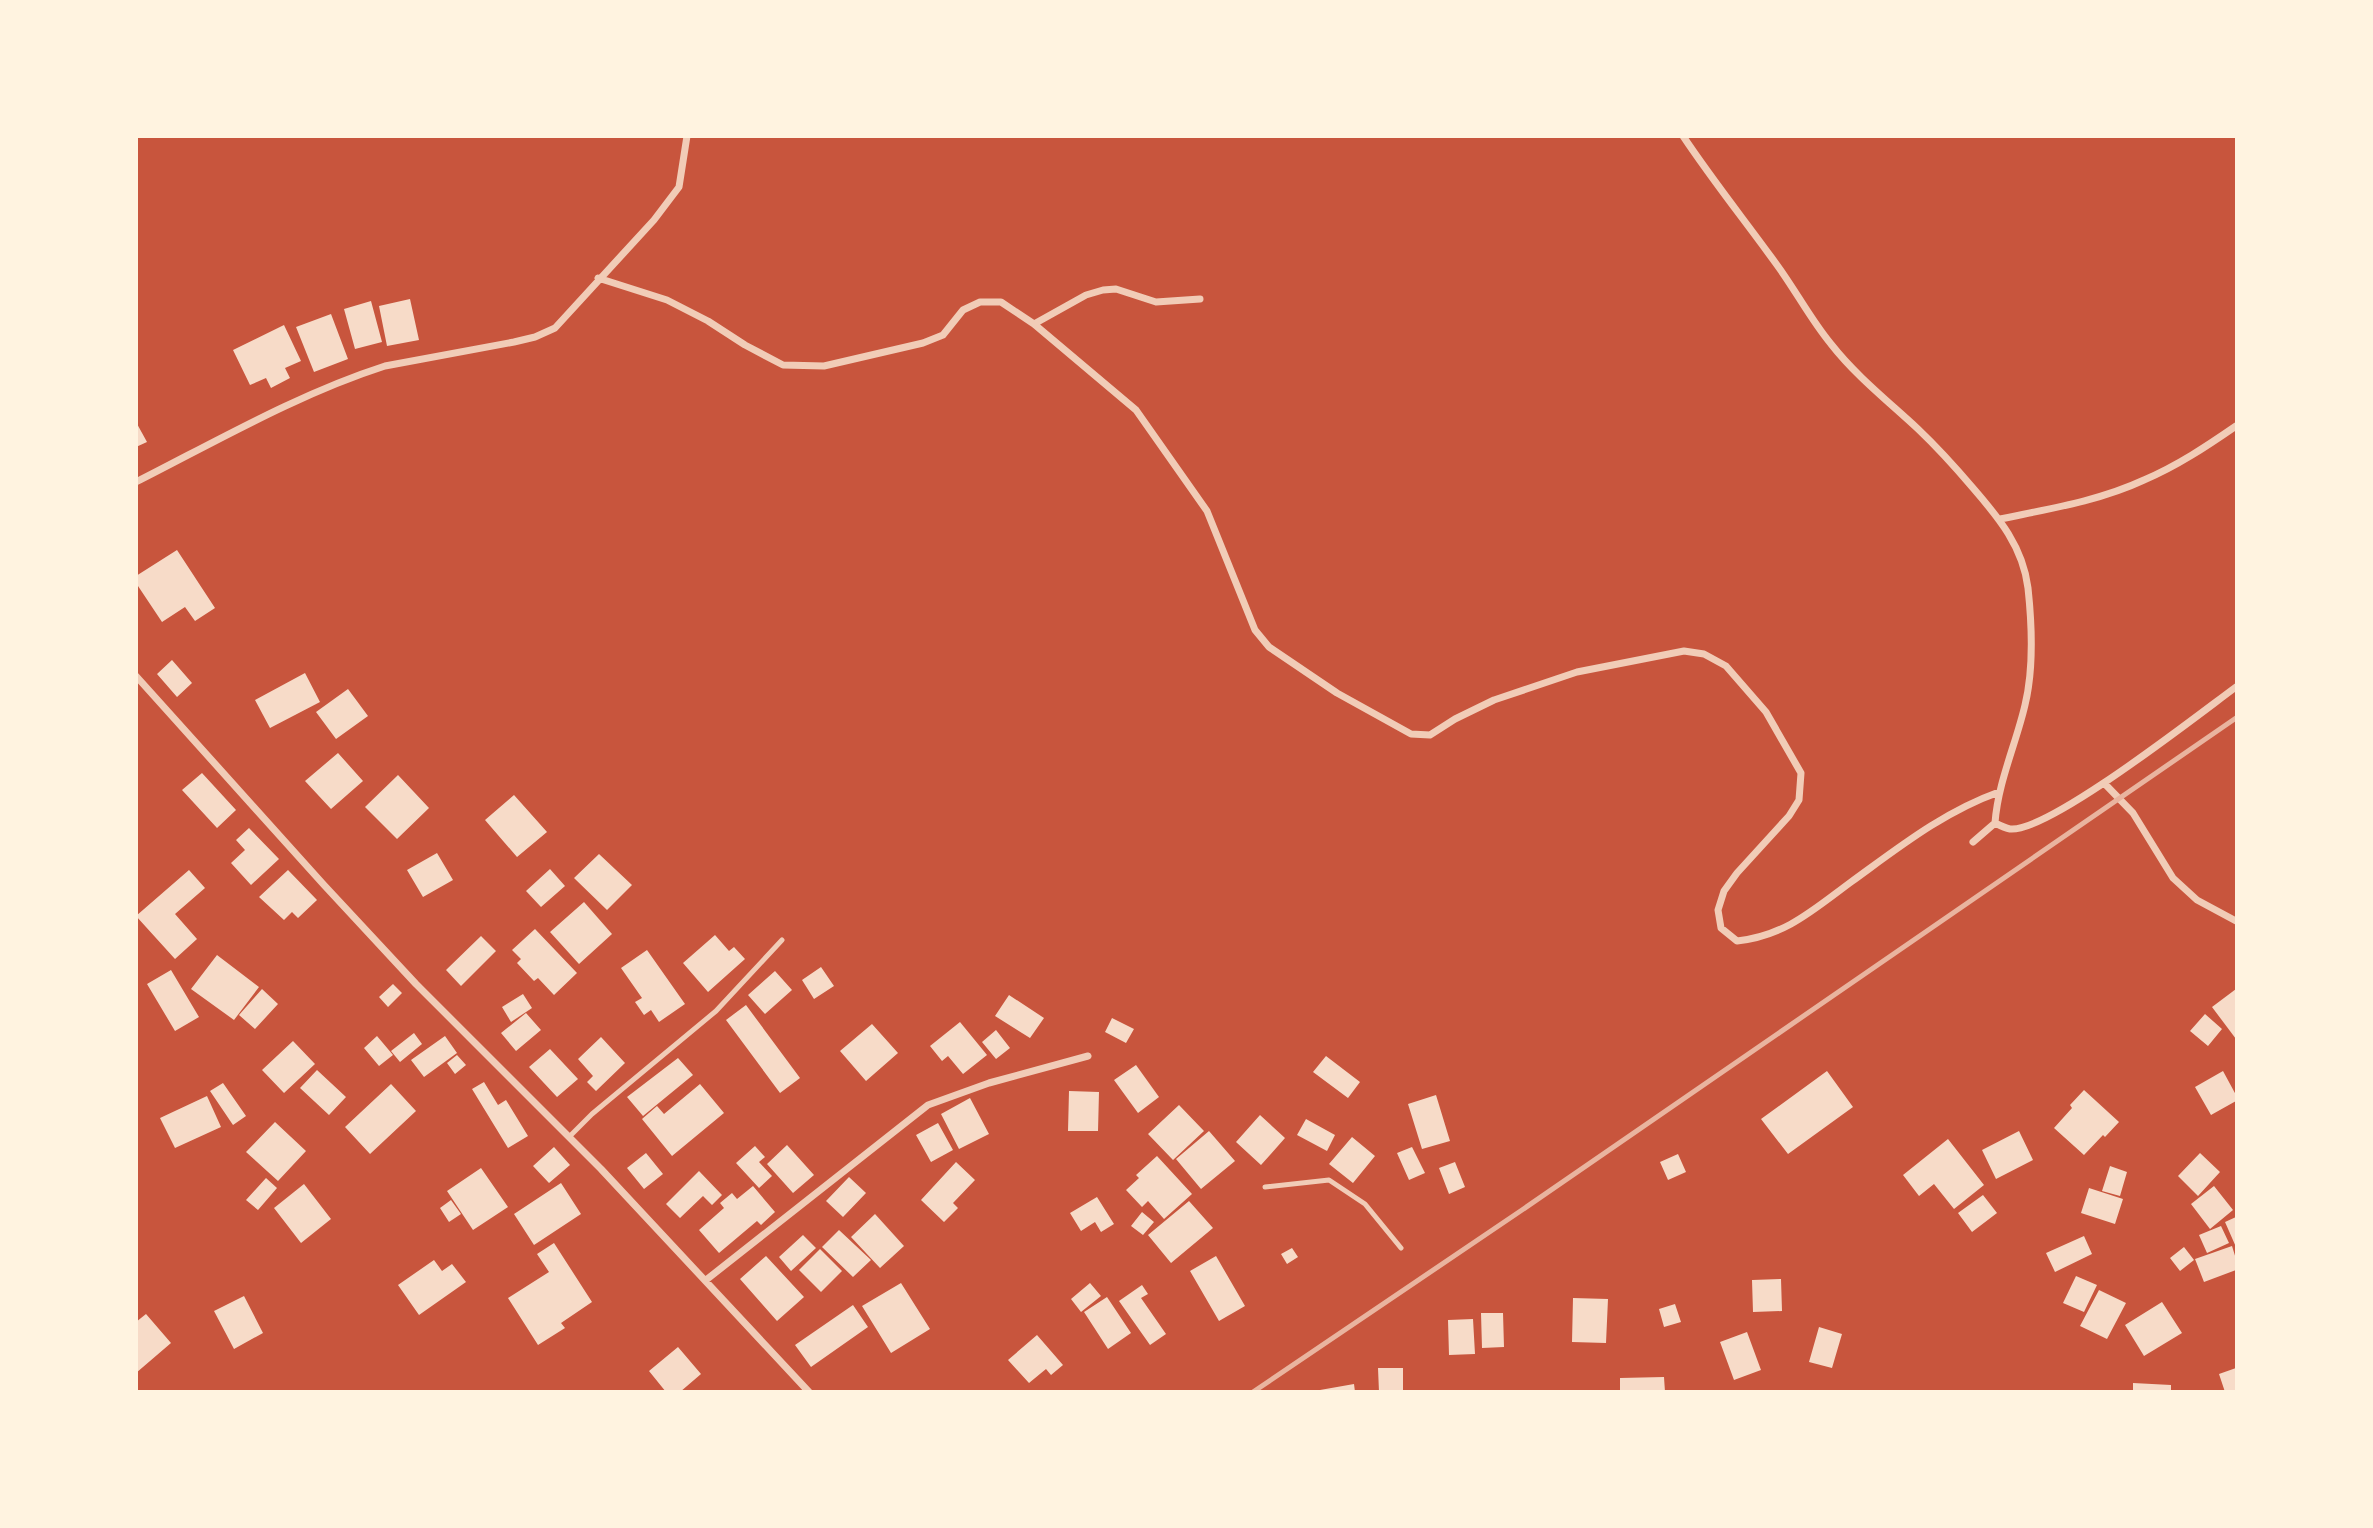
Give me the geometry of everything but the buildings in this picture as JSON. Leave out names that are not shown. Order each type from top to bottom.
[{"type":"street","points":[[136,482],[267,415],[366,372],[535,337],[555,327],[569,315],[598,278],[654,220],[679,187],[687,136]]},
{"type":"street","points":[[1683,136],[1778,266],[1829,342],[1849,366],[1922,432],[2000,519],[2023,563],[2028,588],[2030,649],[2026,702],[1998,792],[1995,823],[1973,842]]},
{"type":"street","points":[[598,278],[667,300],[783,365],[824,366],[923,343],[943,335],[963,310],[980,302],[1000,302],[1034,324],[1136,410],[1207,511],[1255,630],[1269,647],[1337,693],[1411,734],[1430,734],[1494,700],[1577,671],[1684,651],[1704,654],[1726,666],[1766,712],[1801,773],[1799,800],[1789,816],[1724,891],[1718,910],[1721,928],[1737,941],[1780,931],[1944,816],[1998,792]]},
{"type":"street","points":[[1034,324],[1086,295],[1103,290],[1116,289],[1156,302],[1200,299]]},
{"type":"street","points":[[2000,519],[2100,496],[2143,481],[2184,461],[2236,426]]},
{"type":"street","points":[[136,676],[383,948],[569,1137],[809,1391]]},
{"type":"street","points":[[1995,823],[2010,829],[2026,826],[2070,804],[2104,783],[2236,687]]},
{"type":"street","points":[[2104,783],[2133,813],[2173,878],[2197,900],[2236,921]]},
{"type":"street","points":[[706,1280],[928,1105],[989,1083],[1088,1056]]},
{"type":"lane","points":[[569,1137],[592,1114],[716,1011],[782,940]]},
{"type":"lane","points":[[1265,1187],[1329,1180],[1365,1204],[1401,1248]]},
{"type":"railway","points":[[1253,1392],[2236,718]]}]
